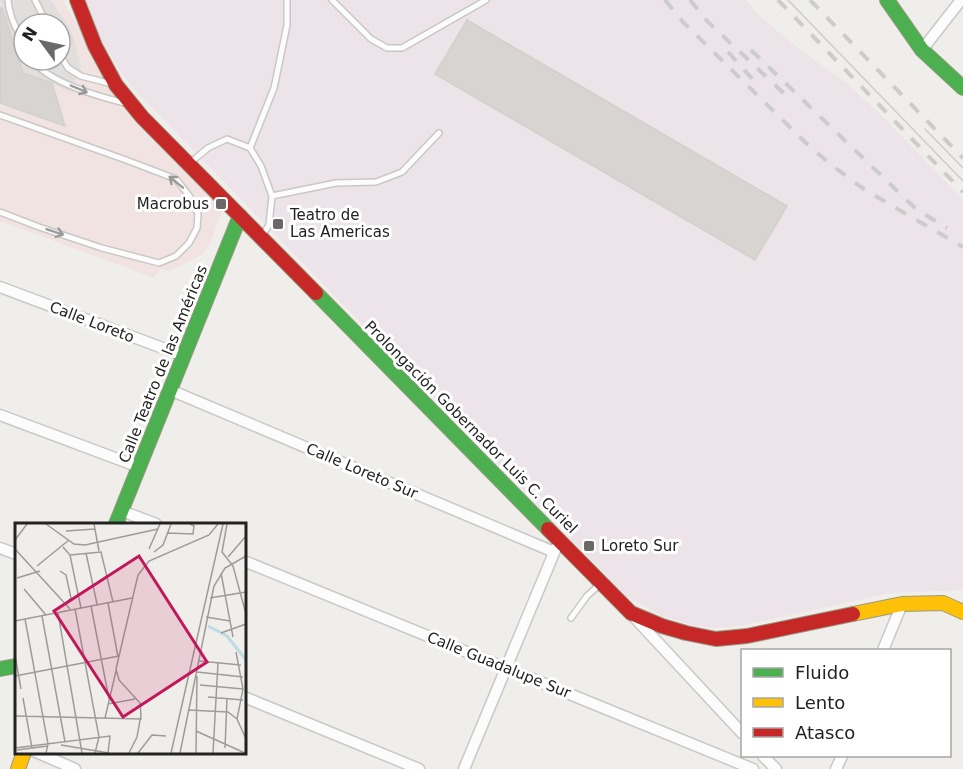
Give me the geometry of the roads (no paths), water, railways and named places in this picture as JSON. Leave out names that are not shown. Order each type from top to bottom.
[{"type":"main road","points":[[887,0],[922,50],[963,88]]},
{"type":"main road","name":"Prolongación Gobernador Luis C. Curiel","points":[[76,1],[95,46],[116,85],[142,117],[261,237],[557,546],[631,613],[678,631],[716,639],[747,636],[902,604],[943,603],[963,612]]},
{"type":"main road","name":"Calle Teatro de las Américas","points":[[117,523],[240,216]]},
{"type":"main road","points":[[0,669],[15,666]]},
{"type":"main road","points":[[18,769],[24,754]]},
{"type":"street","points":[[922,50],[961,0]]},
{"type":"street","name":"Calle Loreto","points":[[0,287],[184,356]]},
{"type":"street","name":"Calle Loreto Sur","points":[[170,390],[557,546]]},
{"type":"street","points":[[0,415],[139,467]]},
{"type":"street","points":[[122,511],[151,523]]},
{"type":"street","points":[[464,769],[557,546]]},
{"type":"street","points":[[0,548],[15,554]]},
{"type":"street","name":"Calle Guadalupe Sur","points":[[246,562],[753,769]]},
{"type":"street","points":[[884,649],[902,604]]},
{"type":"street","points":[[631,613],[741,732]]},
{"type":"street","points":[[246,698],[419,769]]},
{"type":"street","points":[[38,754],[75,769]]},
{"type":"street","points":[[764,757],[776,769]]},
{"type":"lane","points":[[8,0],[12,20]]},
{"type":"lane","points":[[250,148],[274,88],[287,26],[287,0]]},
{"type":"lane","points":[[332,0],[371,39],[387,48],[402,48],[486,0]]},
{"type":"lane","points":[[72,71],[81,76],[116,85]]},
{"type":"lane","points":[[46,72],[79,89],[132,104]]},
{"type":"lane","points":[[62,81],[66,72]]},
{"type":"lane","points":[[0,115],[176,179],[190,197],[198,214],[197,228],[189,243],[176,256],[159,263],[102,248],[0,212]]},
{"type":"lane","points":[[272,196],[336,183],[376,182],[402,172],[439,133]]},
{"type":"lane","points":[[189,164],[208,148],[227,139],[250,148],[261,166],[272,196],[269,225],[261,237]]},
{"type":"lane","points":[[571,618],[600,583]]},
{"type":"tram line","points":[[788,0],[963,181]]},
{"type":"tram line","points":[[925,129],[963,168]]},
{"type":"railway","points":[[665,0],[683,22],[830,164],[865,190],[963,247]]},
{"type":"railway","points":[[690,0],[707,21],[792,101]]},
{"type":"railway","points":[[778,0],[963,192]]},
{"type":"railway","points":[[810,0],[963,158]]},
{"type":"railway","points":[[751,50],[916,209],[947,228]]},
{"type":"railway","points":[[728,52],[758,85]]},
{"type":"place","name":"Macrobus","points":[[221,204]]},
{"type":"place","name":"Teatro de Las Americas","points":[[278,224]]},
{"type":"place","name":"Loreto Sur","points":[[589,546]]}]
